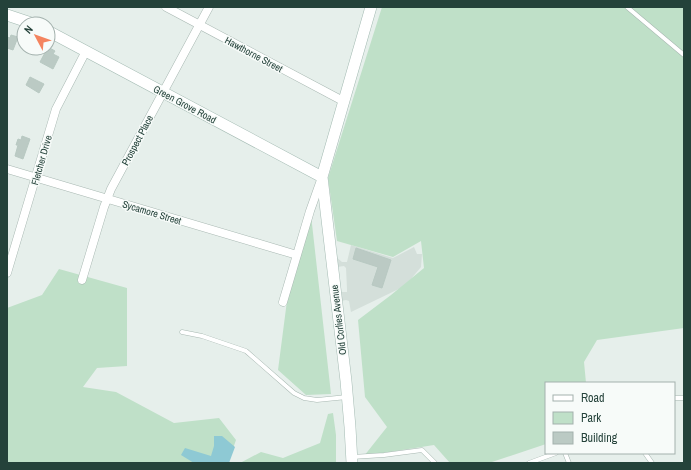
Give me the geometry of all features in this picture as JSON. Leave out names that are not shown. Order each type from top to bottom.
[{"type":"street","name":"Hawthorne Street","points":[[166,7],[343,101]]},
{"type":"street","name":"Prospect Place","points":[[82,280],[107,199],[209,7]]},
{"type":"street","name":"Old Corlies Avenue","points":[[284,302],[372,7]]},
{"type":"street","name":"Green Grove Road","points":[[56,35],[322,177]]},
{"type":"street","name":"Fletcher Drive","points":[[7,273],[56,109],[86,51]]},
{"type":"street","name":"Sycamore Street","points":[[7,169],[297,255]]},
{"type":"street","name":"Old Corlies Avenue","points":[[322,177],[347,397],[352,460]]},
{"type":"lane","points":[[627,7],[684,56]]},
{"type":"lane","points":[[182,332],[202,336],[246,351],[294,393],[304,398],[317,400],[347,397]]},
{"type":"lane","points":[[352,460],[422,450],[435,463]]},
{"type":"lane","points":[[529,463],[553,454]]},
{"type":"lane","points":[[646,454],[652,463]]},
{"type":"shaded area","points":[[351,245],[393,258],[414,247],[417,254],[422,254],[421,267],[405,286],[351,312],[349,301],[341,301],[341,292],[347,292],[346,268],[344,266],[337,267],[336,257],[342,262],[347,262]]},
{"type":"green space","points":[[382,7],[684,7],[684,328],[597,340],[584,362],[586,382],[545,382],[545,444],[489,463],[450,463],[434,445],[364,456],[387,427],[365,397],[358,320],[424,268],[421,241],[393,257],[337,241],[328,178]]},
{"type":"green space","points":[[311,215],[331,394],[306,395],[278,370],[288,293]]},
{"type":"green space","points":[[59,269],[127,288],[127,366],[97,368],[83,387],[116,392],[174,423],[219,418],[236,440],[228,463],[7,463],[7,308],[42,295]]},
{"type":"green space","points":[[333,413],[336,435],[336,463],[240,463],[261,452],[283,458],[320,443],[328,414]]},
{"type":"water","points":[[214,436],[222,436],[235,447],[229,463],[194,463],[181,455],[185,448],[211,456],[214,446]]},
{"type":"building","points":[[11,35],[16,36],[16,42],[13,50],[7,48],[7,37],[10,38]]},
{"type":"building","points":[[43,56],[56,56],[59,57],[53,69],[40,62]]},
{"type":"building","points":[[30,77],[44,84],[39,93],[26,85]]},
{"type":"building","points":[[22,136],[30,139],[23,159],[15,156],[18,139],[21,140]]},
{"type":"building","points":[[356,248],[391,260],[382,288],[372,285],[378,267],[353,259]]}]
